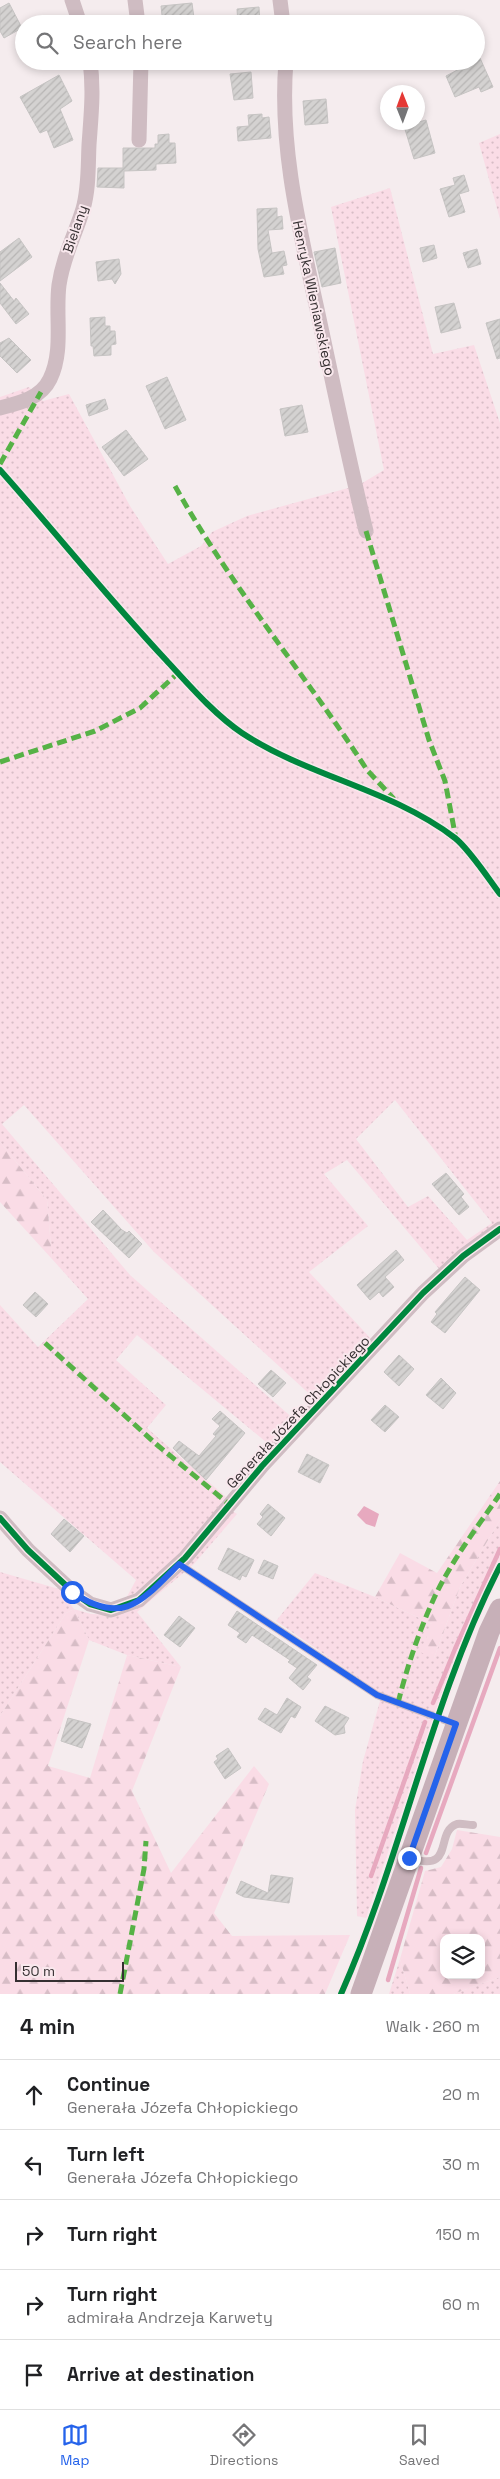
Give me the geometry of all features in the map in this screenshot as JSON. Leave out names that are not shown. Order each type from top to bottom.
[{"type":"main road","points":[[364,1993],[456,1724],[489,1632],[500,1608]]},
{"type":"street","points":[[72,0],[77,15]]},
{"type":"street","points":[[135,0],[137,15]]},
{"type":"street","points":[[280,0],[282,15]]},
{"type":"street","name":"Bielany","points":[[0,408],[20,403],[41,392],[50,379],[57,360],[59,286],[67,250],[83,210],[88,189],[94,93],[91,70]]},
{"type":"street","points":[[140,140],[141,70]]},
{"type":"street","name":"Henryka Wieniawskiego","points":[[285,70],[285,119],[294,202],[343,436],[366,531]]},
{"type":"street","name":"Generała Józefa Chłopickiego","points":[[0,1518],[28,1550],[72,1592],[98,1607],[111,1610],[122,1608],[139,1600],[179,1564],[215,1525],[262,1466],[423,1293],[462,1256],[500,1229]]},
{"type":"lane","points":[[179,1564],[377,1695],[456,1724]]},
{"type":"lane","points":[[409,1858],[422,1862],[430,1862],[436,1859],[451,1828],[458,1824],[473,1825]]},
{"type":"green space","points":[[500,134],[500,219],[479,143]]},
{"type":"green space","points":[[390,188],[433,354],[474,345],[500,423],[500,1224],[440,1270],[347,1160],[324,1174],[368,1226],[309,1272],[373,1341],[316,1400],[154,1252],[24,1105],[2,1124],[130,1275],[296,1421],[272,1447],[137,1335],[116,1360],[166,1405],[147,1428],[226,1497],[220,1503],[237,1514],[194,1564],[137,1612],[181,1667],[127,1655],[89,1640],[74,1609],[91,1614],[117,1615],[136,1580],[0,1462],[0,1305],[38,1347],[88,1299],[52,1259],[47,1200],[0,1142],[0,397],[29,387],[43,401],[69,394],[130,506],[168,564],[201,546],[212,532],[247,516],[359,485],[384,470],[331,207]],"holes":[[[395,1100],[492,1223],[467,1240],[428,1196],[408,1207],[356,1139]]]},
{"type":"green space","points":[[0,1142],[47,1200],[52,1259],[0,1202]]},
{"type":"green space","points":[[500,1481],[500,1520],[460,1587],[434,1658],[420,1652],[432,1624],[375,1597],[400,1553],[437,1573]]},
{"type":"green space","points":[[500,1520],[500,1561],[465,1632],[436,1709],[366,1918],[357,1916],[355,1810],[363,1761],[382,1694],[276,1621],[315,1573],[375,1597],[432,1624],[434,1658],[460,1587]]},
{"type":"green space","points":[[0,1572],[59,1589],[74,1609],[66,1613],[0,1716]]},
{"type":"green space","points":[[74,1609],[89,1640],[48,1766],[90,1778],[127,1655],[181,1667],[132,1791],[171,1873],[254,1766],[269,1784],[214,1913],[232,1936],[350,1935],[325,1994],[0,1994],[0,1716],[66,1613]]},
{"type":"green space","points":[[457,1830],[500,1837],[500,1977],[453,1994],[410,1994],[400,1959],[425,1871],[441,1867],[452,1849]]},
{"type":"green space","points":[[400,1959],[410,1994],[389,1994]]},
{"type":"green space","points":[[500,1977],[500,1994],[453,1994]]},
{"type":"shaded area","points":[[364,1506],[379,1514],[375,1527],[366,1524],[357,1515]]},
{"type":"building","points":[[9,3],[15,15],[15,32],[4,38],[0,31],[0,8]]},
{"type":"building","points":[[192,3],[194,15],[162,15],[161,6]]},
{"type":"building","points":[[259,7],[259,15],[237,15],[237,9]]},
{"type":"building","points":[[485,69],[493,87],[481,92],[479,87],[455,97],[446,76],[457,70]]},
{"type":"building","points":[[251,72],[253,98],[234,100],[230,74]]},
{"type":"building","points":[[59,75],[72,101],[60,109],[73,140],[54,148],[47,130],[40,133],[20,97]]},
{"type":"building","points":[[326,99],[328,123],[305,125],[303,101]]},
{"type":"building","points":[[262,114],[262,118],[269,117],[271,138],[238,141],[237,127],[249,126],[248,115]]},
{"type":"building","points":[[425,120],[435,153],[414,159],[405,130],[425,130]]},
{"type":"building","points":[[169,134],[169,143],[175,143],[176,163],[156,164],[156,170],[124,171],[124,188],[97,187],[98,168],[123,168],[123,148],[155,148],[155,144],[158,144],[158,135]]},
{"type":"building","points":[[464,175],[469,191],[459,194],[465,212],[449,217],[440,189],[455,185],[453,178]]},
{"type":"building","points":[[277,208],[277,217],[282,216],[283,229],[268,230],[272,253],[284,251],[287,265],[282,266],[284,274],[264,277],[258,249],[257,209]]},
{"type":"building","points":[[19,238],[32,257],[0,281],[0,252]]},
{"type":"building","points":[[434,245],[437,258],[423,262],[420,248]]},
{"type":"building","points":[[335,248],[341,283],[322,287],[314,252]]},
{"type":"building","points":[[477,249],[481,264],[468,268],[463,253]]},
{"type":"building","points":[[119,259],[121,274],[115,284],[112,279],[98,281],[96,262]]},
{"type":"building","points":[[0,283],[14,301],[16,298],[29,314],[16,324],[0,303]]},
{"type":"building","points":[[454,303],[461,328],[441,333],[435,307]]},
{"type":"building","points":[[105,317],[105,326],[110,326],[110,331],[115,331],[116,344],[111,345],[111,355],[94,356],[93,346],[91,346],[90,318]]},
{"type":"building","points":[[500,319],[500,358],[497,359],[486,323]]},
{"type":"building","points":[[9,338],[31,360],[17,373],[0,356],[0,343]]},
{"type":"building","points":[[167,377],[186,420],[165,429],[146,386]]},
{"type":"building","points":[[105,399],[108,409],[89,416],[86,405]]},
{"type":"building","points":[[302,405],[308,432],[285,436],[280,409]]},
{"type":"building","points":[[126,430],[148,459],[124,476],[102,447]]},
{"type":"building","points":[[446,1173],[464,1194],[461,1197],[469,1207],[459,1215],[432,1184]]},
{"type":"building","points":[[103,1210],[122,1230],[127,1233],[129,1231],[142,1244],[129,1258],[91,1222]]},
{"type":"building","points":[[396,1250],[404,1260],[385,1277],[394,1287],[383,1297],[379,1292],[370,1300],[357,1285]]},
{"type":"building","points":[[465,1277],[480,1290],[445,1333],[431,1322],[437,1314],[435,1312]]},
{"type":"building","points":[[35,1292],[48,1304],[36,1317],[23,1305]]},
{"type":"building","points":[[399,1355],[414,1369],[399,1386],[384,1372]]},
{"type":"building","points":[[271,1370],[286,1383],[273,1397],[258,1384]]},
{"type":"building","points":[[441,1378],[456,1393],[443,1409],[426,1395]]},
{"type":"building","points":[[385,1405],[399,1417],[385,1432],[371,1420]]},
{"type":"building","points":[[220,1411],[245,1433],[206,1480],[173,1448],[179,1441],[199,1456],[216,1436],[213,1434],[220,1426],[212,1419]]},
{"type":"building","points":[[307,1454],[329,1465],[320,1483],[298,1472]]},
{"type":"building","points":[[268,1504],[285,1518],[271,1536],[257,1524],[263,1517],[260,1514]]},
{"type":"building","points":[[64,1519],[84,1536],[70,1552],[51,1534]]},
{"type":"building","points":[[228,1548],[254,1560],[246,1577],[242,1575],[240,1580],[218,1569]]},
{"type":"building","points":[[264,1560],[278,1566],[273,1579],[258,1573]]},
{"type":"building","points":[[237,1611],[317,1665],[307,1677],[311,1680],[303,1690],[289,1678],[297,1668],[288,1662],[290,1660],[252,1635],[246,1643],[237,1637],[240,1633],[228,1625]]},
{"type":"building","points":[[179,1616],[195,1628],[180,1647],[164,1635]]},
{"type":"building","points":[[287,1698],[301,1707],[295,1718],[291,1716],[281,1733],[258,1719],[265,1708],[277,1715]]},
{"type":"building","points":[[325,1706],[349,1718],[344,1726],[345,1733],[335,1735],[315,1721]]},
{"type":"building","points":[[68,1718],[91,1724],[82,1748],[61,1741]]},
{"type":"building","points":[[228,1748],[241,1768],[225,1779],[214,1762],[218,1759],[216,1756]]},
{"type":"building","points":[[271,1875],[293,1878],[289,1903],[244,1897],[236,1893],[241,1881],[268,1893]]},
{"type":"waterway","points":[[433,1703],[500,1549]]},
{"type":"waterway","points":[[426,1853],[500,1648]]},
{"type":"waterway","points":[[371,1876],[425,1722]]},
{"type":"waterway","points":[[388,1980],[421,1868]]},
{"type":"marked path","points":[[0,464],[41,392]]},
{"type":"marked path","points":[[175,486],[244,595],[319,699],[367,770],[394,799]]},
{"type":"marked path","points":[[366,531],[429,740],[445,781],[456,839]]},
{"type":"marked path","points":[[0,762],[95,731],[140,708],[178,673]]},
{"type":"marked path","points":[[45,1343],[156,1444],[230,1505]]},
{"type":"marked path","points":[[398,1703],[414,1648],[436,1594],[458,1555],[500,1494]]},
{"type":"marked path","points":[[120,1994],[144,1869],[146,1841]]},
{"type":"cycle path","points":[[0,470],[145,637],[193,690],[222,717],[242,733],[268,748],[404,807],[430,821],[460,843],[500,894]]},
{"type":"cycle path","points":[[0,1518],[28,1550],[73,1592],[90,1604],[111,1610],[139,1600],[185,1558],[262,1466],[423,1293],[463,1256],[500,1229]]},
{"type":"cycle path","points":[[341,1994],[363,1941],[382,1887],[454,1671],[500,1566]]},
{"type":"route","points":[[72,1592],[98,1607],[111,1610],[122,1608],[139,1600],[158,1585],[179,1564],[377,1695],[456,1724],[409,1858]]}]
